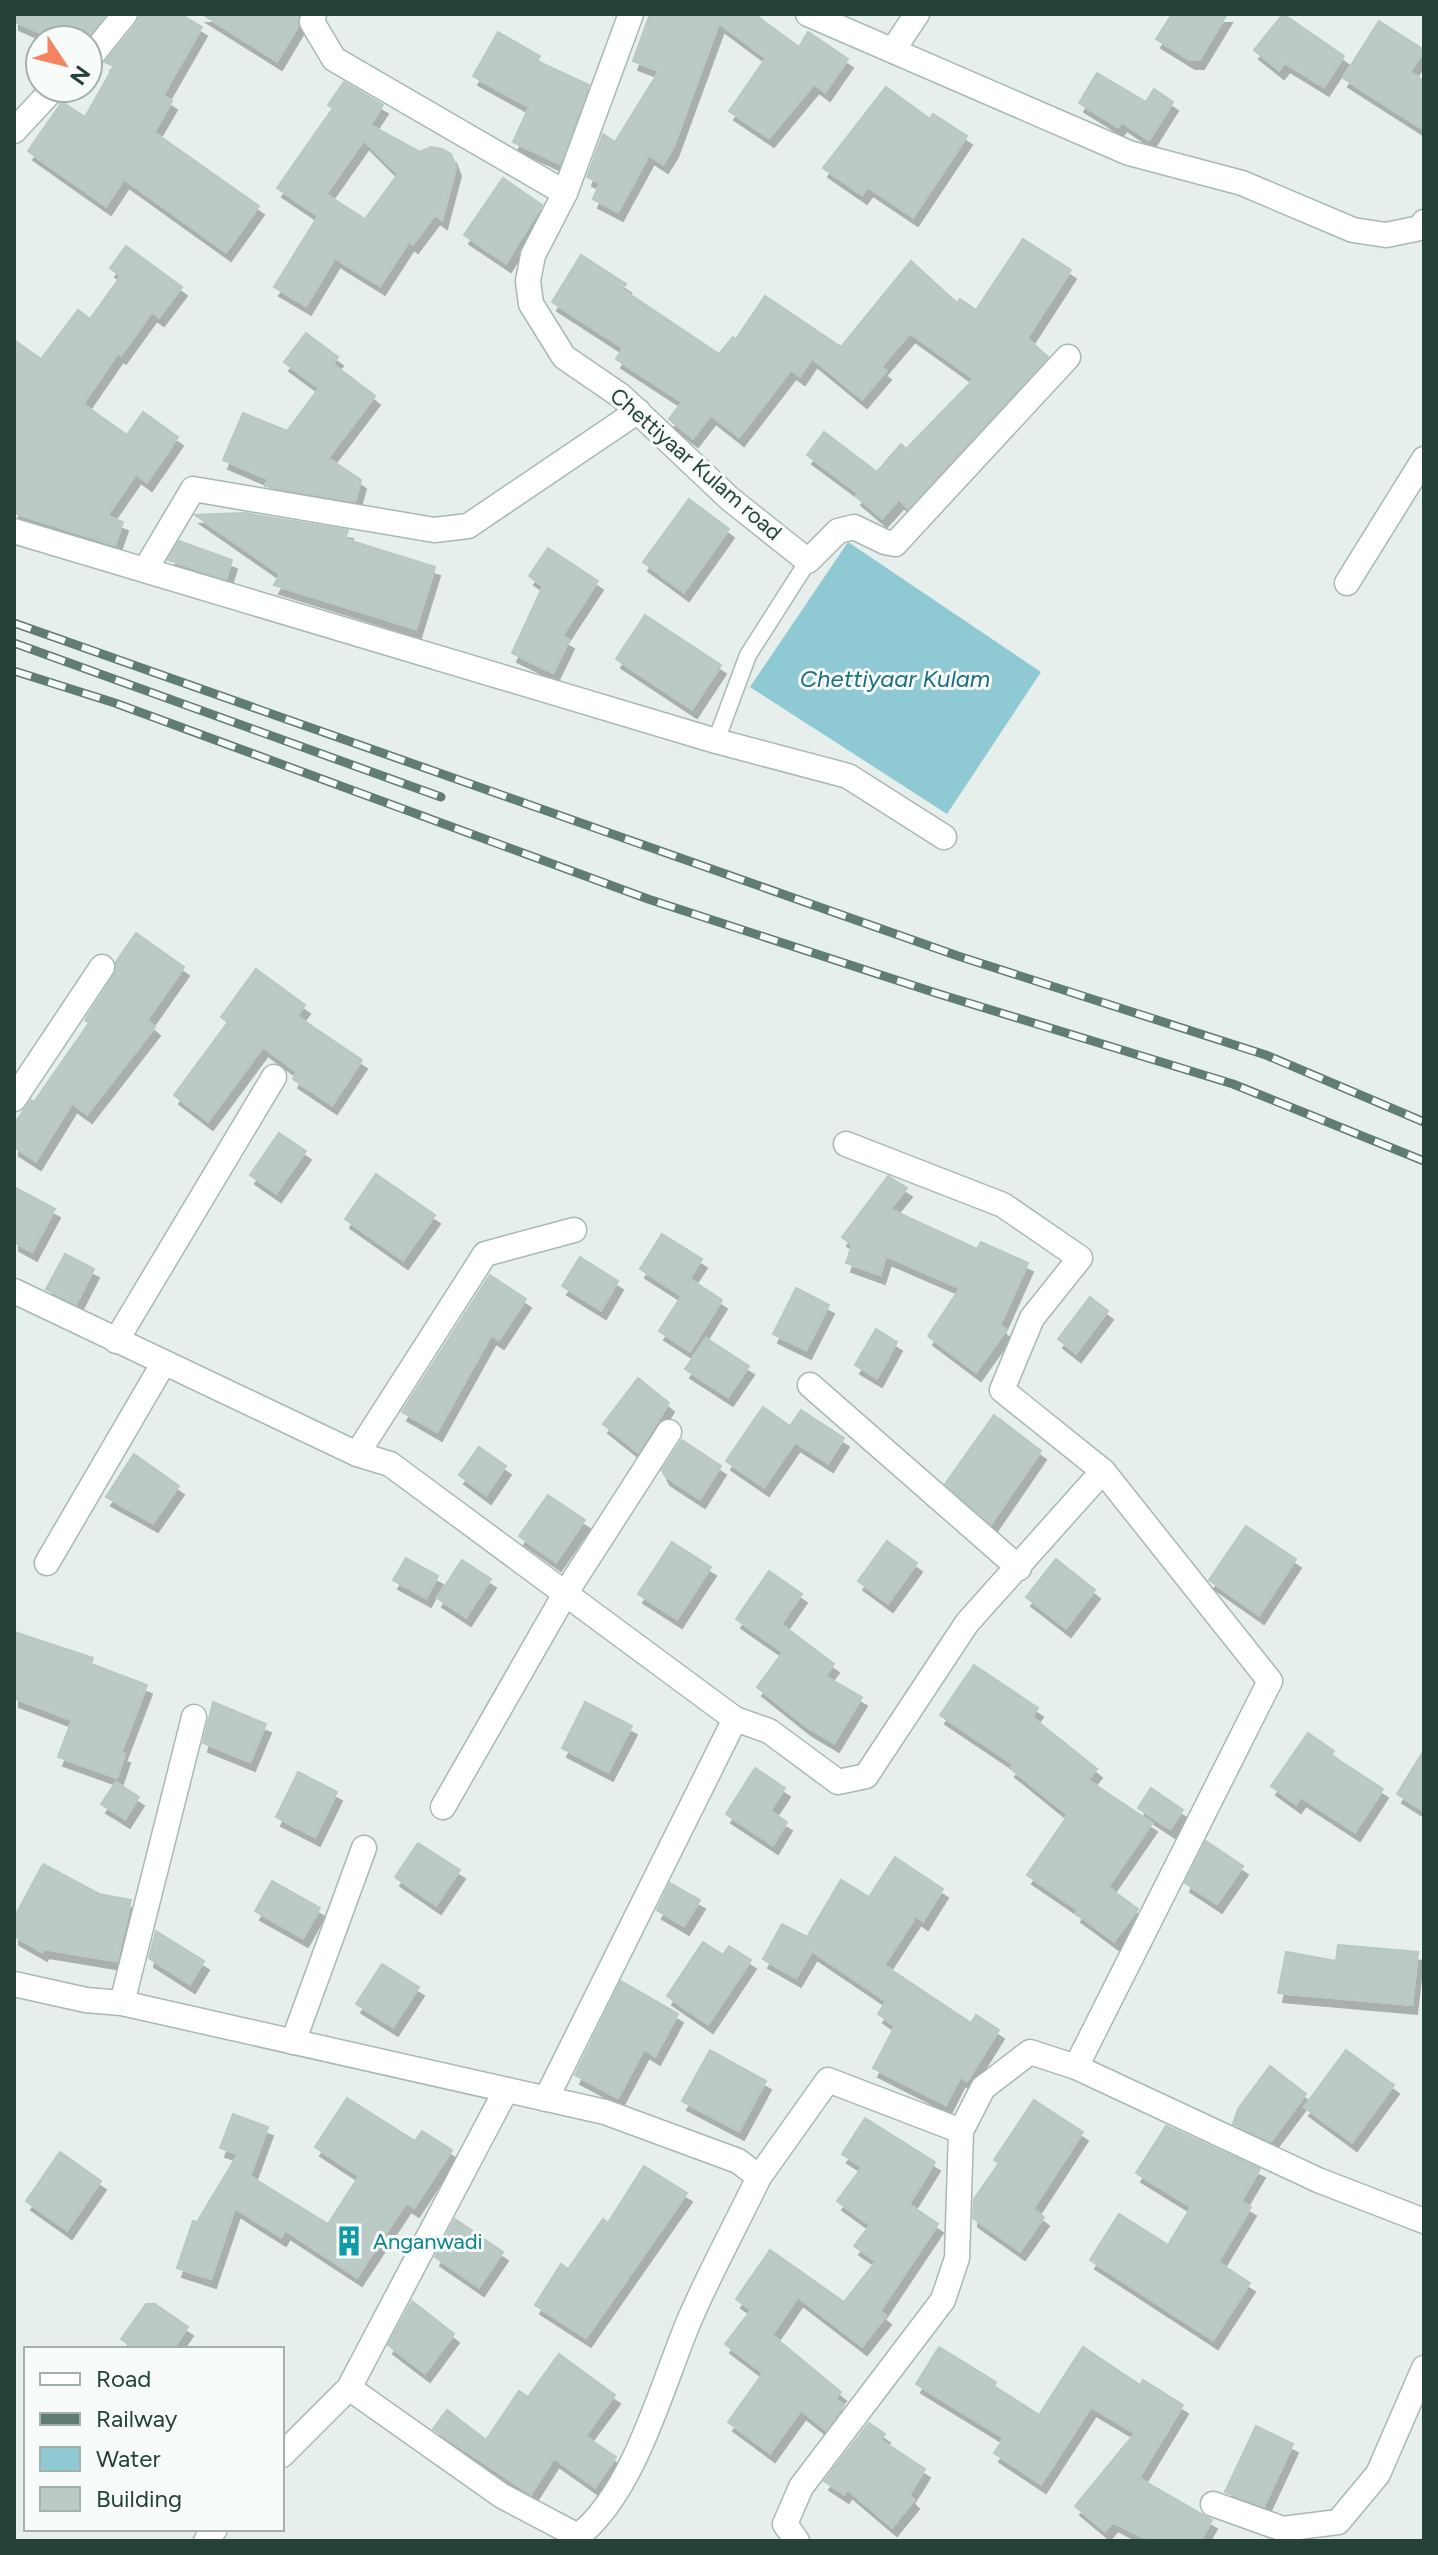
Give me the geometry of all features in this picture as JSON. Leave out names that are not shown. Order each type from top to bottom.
[{"type":"street","points":[[104,40],[125,14]]},
{"type":"street","points":[[314,14],[312,22],[334,59],[565,193]]},
{"type":"street","name":"Chettiyaar Kulam road","points":[[631,14],[565,193],[533,255],[528,281],[531,304],[564,357],[638,411],[730,499],[808,561]]},
{"type":"street","points":[[808,14],[1129,153],[1242,183],[1353,230],[1386,235],[1423,226]]},
{"type":"street","points":[[893,50],[917,14]]},
{"type":"street","points":[[14,131],[39,104]]},
{"type":"street","points":[[808,561],[838,531],[854,527],[895,544],[1068,357]]},
{"type":"street","points":[[145,570],[193,489],[434,530],[468,526],[638,411]]},
{"type":"street","points":[[1347,583],[1424,459]]},
{"type":"street","points":[[14,531],[716,741],[848,776],[944,837]]},
{"type":"street","points":[[14,1099],[102,967]]},
{"type":"street","points":[[116,1341],[274,1077]]},
{"type":"street","points":[[846,1144],[1003,1205],[1080,1258],[1032,1318],[1002,1390],[1103,1471],[1270,1681],[1076,2067]]},
{"type":"street","points":[[357,1454],[485,1254],[574,1230]]},
{"type":"street","points":[[14,1291],[357,1454],[390,1464],[735,1719],[769,1731],[838,1782],[866,1776],[967,1623],[1103,1471]]},
{"type":"street","points":[[47,1563],[163,1364]]},
{"type":"street","points":[[810,1385],[1019,1568]]},
{"type":"street","points":[[443,1807],[565,1594],[669,1432]]},
{"type":"street","points":[[122,2003],[194,1717]]},
{"type":"street","points":[[546,2099],[735,1719]]},
{"type":"street","points":[[293,2042],[364,1848]]},
{"type":"street","points":[[14,1984],[86,2000],[122,2003],[619,2117],[738,2161],[759,2177]]},
{"type":"street","points":[[797,2541],[785,2524],[801,2487],[943,2300],[957,2258],[961,2131],[983,2088],[1030,2052],[1076,2067],[1318,2180],[1424,2221]]},
{"type":"street","points":[[349,2388],[502,2496],[582,2539],[597,2522],[641,2444],[690,2320],[759,2177],[828,2080],[961,2131]]},
{"type":"street","points":[[284,2453],[349,2388],[506,2090]]},
{"type":"street","points":[[1213,2504],[1283,2529],[1338,2522],[1378,2474],[1424,2368]]},
{"type":"lane","points":[[716,741],[748,655],[808,561]]},
{"type":"water","name":"Chettiyaar Kulam","points":[[848,542],[1041,672],[947,814],[750,687]]},
{"type":"building","points":[[14,14],[106,14],[98,24],[24,25],[14,21]]},
{"type":"building","points":[[140,14],[180,14],[202,27],[163,95],[172,101],[154,132],[259,206],[226,252],[124,179],[106,206],[28,151],[61,104],[85,117],[92,104],[104,104],[104,84],[114,66],[105,62],[137,23]]},
{"type":"building","points":[[202,14],[299,14],[298,26],[277,61]]},
{"type":"building","points":[[650,14],[754,14],[799,47],[808,32],[848,59],[825,92],[814,84],[769,138],[729,111],[766,58],[719,23],[673,148],[663,164],[649,155],[618,212],[593,199],[600,183],[587,177],[603,134],[615,142],[659,71],[633,61]]},
{"type":"building","points":[[1172,14],[1227,14],[1199,60],[1190,60],[1156,39]]},
{"type":"building","points":[[1283,14],[1344,56],[1324,87],[1285,63],[1279,70],[1254,50]]},
{"type":"building","points":[[1379,21],[1424,50],[1410,72],[1424,81],[1424,130],[1343,78]]},
{"type":"building","points":[[498,32],[540,56],[537,61],[589,85],[560,164],[513,142],[529,107],[473,76]]},
{"type":"building","points":[[1097,73],[1146,102],[1154,89],[1173,102],[1149,140],[1122,122],[1118,127],[1079,103]]},
{"type":"building","points":[[344,82],[383,105],[370,125],[420,152],[431,147],[442,149],[451,154],[456,167],[442,220],[435,215],[413,244],[409,241],[380,286],[335,258],[306,306],[274,287],[318,216],[277,188],[333,108],[328,105]],"holes":[[[364,140],[398,174],[365,219],[326,194]]]},
{"type":"building","points":[[886,87],[930,119],[933,114],[967,136],[913,217],[868,187],[862,195],[823,168]]},
{"type":"building","points":[[503,178],[542,205],[506,263],[464,235]]},
{"type":"building","points":[[1023,239],[1071,270],[1027,338],[1048,357],[908,508],[899,499],[882,518],[856,496],[858,493],[807,455],[824,432],[877,472],[901,444],[906,449],[974,379],[910,333],[881,367],[886,371],[862,399],[812,358],[800,376],[791,370],[739,437],[711,415],[693,438],[669,419],[682,402],[616,359],[623,348],[552,302],[581,255],[626,284],[622,289],[719,354],[733,337],[736,339],[765,296],[841,347],[911,261],[957,303],[960,299],[976,310]]},
{"type":"building","points":[[126,246],[182,287],[159,317],[152,312],[121,355],[118,353],[83,404],[127,435],[143,412],[178,437],[147,482],[136,474],[107,516],[123,522],[115,545],[14,513],[14,340],[41,359],[78,310],[90,319],[121,276],[110,268]]},
{"type":"building","points":[[306,333],[338,357],[333,364],[375,396],[328,458],[361,480],[355,501],[265,486],[268,479],[223,460],[243,413],[287,431],[319,388],[284,362]]},
{"type":"building","points":[[689,499],[729,529],[684,592],[643,562]]},
{"type":"building","points":[[244,513],[348,530],[345,539],[435,567],[416,629],[274,585],[280,574],[195,515]]},
{"type":"building","points":[[179,541],[232,560],[226,579],[168,560]]},
{"type":"building","points":[[548,548],[598,581],[562,636],[569,640],[553,673],[512,653],[543,586],[529,576]]},
{"type":"building","points":[[645,615],[721,665],[692,709],[616,659]]},
{"type":"building","points":[[136,933],[184,967],[147,1020],[155,1027],[87,1114],[72,1103],[36,1161],[14,1147],[14,1124],[31,1100],[34,1102],[89,1023],[85,1020],[114,975],[116,962]]},
{"type":"building","points":[[256,969],[305,1005],[297,1016],[362,1060],[332,1105],[293,1079],[297,1072],[263,1047],[208,1121],[174,1095],[228,1022],[221,1017]]},
{"type":"building","points":[[279,1133],[306,1151],[276,1193],[250,1175]]},
{"type":"building","points":[[376,1174],[435,1215],[403,1260],[345,1219]]},
{"type":"building","points":[[888,1176],[907,1188],[890,1209],[977,1249],[981,1242],[1028,1263],[1000,1325],[1006,1330],[976,1372],[928,1336],[960,1288],[886,1256],[880,1275],[846,1263],[852,1245],[842,1237]]},
{"type":"building","points":[[14,1187],[55,1209],[32,1252],[14,1242]]},
{"type":"building","points":[[662,1234],[702,1259],[679,1294],[640,1269]]},
{"type":"building","points":[[65,1254],[94,1269],[76,1304],[46,1289]]},
{"type":"building","points":[[580,1257],[618,1281],[601,1310],[562,1286]]},
{"type":"building","points":[[490,1275],[526,1299],[499,1340],[491,1335],[437,1432],[402,1412]]},
{"type":"building","points":[[692,1280],[722,1300],[690,1351],[659,1331]]},
{"type":"building","points":[[796,1288],[829,1305],[806,1350],[773,1334]]},
{"type":"building","points":[[1090,1297],[1108,1311],[1076,1353],[1058,1339]]},
{"type":"building","points":[[876,1329],[897,1342],[877,1378],[855,1365]]},
{"type":"building","points":[[706,1338],[749,1366],[728,1397],[685,1369]]},
{"type":"building","points":[[638,1378],[669,1403],[638,1452],[603,1424]]},
{"type":"building","points":[[763,1407],[790,1426],[801,1410],[844,1438],[828,1463],[795,1442],[764,1487],[726,1461]]},
{"type":"building","points":[[994,1415],[1041,1451],[991,1524],[945,1484]]},
{"type":"building","points":[[682,1440],[721,1466],[700,1499],[665,1476],[662,1470]]},
{"type":"building","points":[[479,1447],[506,1466],[486,1495],[459,1475]]},
{"type":"building","points":[[134,1454],[179,1486],[153,1523],[106,1497]]},
{"type":"building","points":[[548,1495],[585,1520],[556,1562],[519,1536]]},
{"type":"building","points":[[1246,1526],[1296,1559],[1259,1615],[1209,1580]]},
{"type":"building","points":[[887,1541],[917,1563],[888,1603],[858,1581]]},
{"type":"building","points":[[672,1542],[711,1567],[677,1619],[638,1594]]},
{"type":"building","points":[[406,1558],[438,1576],[426,1598],[393,1580]]},
{"type":"building","points":[[1056,1559],[1095,1590],[1066,1628],[1026,1597]]},
{"type":"building","points":[[462,1560],[491,1579],[466,1617],[437,1598]]},
{"type":"building","points":[[769,1571],[802,1594],[781,1624],[834,1664],[825,1676],[862,1697],[834,1743],[807,1727],[757,1687],[783,1652],[736,1619]]},
{"type":"building","points":[[14,1632],[93,1658],[91,1664],[147,1685],[121,1753],[125,1754],[117,1778],[58,1757],[72,1720],[14,1698]]},
{"type":"building","points":[[974,1665],[1038,1708],[1032,1717],[1097,1769],[1088,1780],[1152,1823],[1108,1887],[1138,1909],[1114,1941],[1076,1913],[1078,1910],[1027,1875],[1068,1815],[1010,1768],[1013,1764],[940,1715]]},
{"type":"building","points":[[213,1702],[266,1724],[250,1762],[203,1743]]},
{"type":"building","points":[[585,1702],[632,1726],[608,1772],[562,1748]]},
{"type":"building","points":[[1308,1733],[1334,1751],[1331,1755],[1383,1789],[1355,1832],[1301,1797],[1296,1804],[1271,1786]]},
{"type":"building","points":[[1424,1750],[1424,1811],[1397,1794]]},
{"type":"building","points":[[755,1768],[785,1788],[770,1811],[787,1822],[773,1845],[726,1814]]},
{"type":"building","points":[[298,1772],[337,1792],[315,1837],[276,1817]]},
{"type":"building","points":[[116,1782],[139,1797],[125,1819],[101,1804]]},
{"type":"building","points":[[1151,1788],[1183,1810],[1170,1829],[1138,1808]]},
{"type":"building","points":[[1206,1841],[1243,1866],[1217,1904],[1185,1883]]},
{"type":"building","points":[[418,1843],[460,1870],[436,1905],[395,1877]]},
{"type":"building","points":[[895,1857],[943,1889],[923,1921],[916,1916],[884,1965],[971,2023],[976,2015],[999,2030],[967,2081],[960,2077],[946,2105],[873,2068],[895,2026],[878,2014],[886,2001],[812,1951],[796,1978],[763,1959],[782,1924],[807,1937],[841,1880],[869,1897]]},
{"type":"building","points":[[43,1864],[99,1894],[131,1900],[117,1961],[44,1949],[42,1952],[14,1936],[14,1918]]},
{"type":"building","points":[[272,1881],[320,1908],[303,1938],[255,1911]]},
{"type":"building","points":[[670,1883],[700,1900],[684,1926],[657,1910]]},
{"type":"building","points":[[156,1931],[204,1961],[190,1984],[149,1958]]},
{"type":"building","points":[[703,1942],[723,1955],[729,1946],[751,1960],[708,2024],[667,1996]]},
{"type":"building","points":[[1338,1945],[1418,1952],[1412,2005],[1278,1993],[1286,1952],[1336,1961]]},
{"type":"building","points":[[382,1964],[419,1987],[393,2027],[356,2004]]},
{"type":"building","points":[[621,1981],[678,2014],[655,2056],[644,2049],[618,2098],[575,2075]]},
{"type":"building","points":[[710,2050],[766,2081],[739,2131],[682,2101]]},
{"type":"building","points":[[1346,2050],[1394,2085],[1352,2142],[1304,2107]]},
{"type":"building","points":[[1270,2066],[1306,2094],[1271,2141],[1233,2124],[1238,2109]]},
{"type":"building","points":[[347,2098],[415,2141],[422,2131],[452,2150],[414,2208],[406,2203],[357,2277],[285,2230],[281,2237],[235,2208],[211,2279],[177,2268],[193,2221],[197,2222],[238,2154],[220,2148],[233,2114],[268,2127],[250,2176],[328,2224],[359,2176],[315,2147]]},
{"type":"building","points":[[1034,2100],[1083,2132],[1033,2209],[1044,2217],[1020,2251],[973,2218],[974,2199],[999,2163],[994,2160]]},
{"type":"building","points":[[865,2118],[935,2162],[909,2204],[938,2224],[880,2311],[886,2316],[862,2346],[798,2297],[772,2335],[841,2392],[835,2399],[844,2405],[826,2430],[801,2410],[770,2453],[728,2422],[763,2373],[725,2344],[751,2310],[736,2299],[770,2250],[844,2302],[876,2261],[854,2246],[870,2225],[837,2201],[862,2167],[842,2154]]},
{"type":"building","points":[[1166,2126],[1260,2169],[1241,2201],[1251,2207],[1218,2262],[1250,2283],[1213,2340],[1090,2260],[1119,2214],[1168,2245],[1191,2207],[1136,2173]]},
{"type":"building","points":[[60,2152],[101,2181],[67,2230],[26,2201]]},
{"type":"building","points":[[644,2166],[687,2193],[586,2338],[535,2305],[561,2264],[568,2269],[603,2219],[608,2223]]},
{"type":"building","points":[[455,2219],[503,2252],[479,2287],[435,2257]]},
{"type":"building","points":[[412,2301],[454,2334],[425,2373],[388,2345]]},
{"type":"building","points":[[146,2304],[155,2304],[188,2327],[174,2347],[132,2347],[121,2339]]},
{"type":"building","points":[[939,2347],[996,2382],[994,2386],[1039,2415],[1083,2347],[1140,2385],[1143,2380],[1183,2405],[1139,2478],[1212,2520],[1200,2541],[1150,2541],[1113,2522],[1105,2531],[1075,2506],[1135,2433],[1091,2407],[1041,2484],[994,2453],[1004,2438],[916,2384]]},
{"type":"building","points":[[559,2354],[615,2395],[585,2436],[616,2457],[595,2487],[554,2458],[531,2494],[433,2429],[447,2410],[486,2440],[519,2391],[528,2397]]},
{"type":"building","points":[[869,2423],[885,2434],[881,2440],[925,2469],[909,2495],[914,2500],[892,2527],[847,2489],[844,2494],[824,2481]]},
{"type":"building","points":[[1256,2426],[1293,2444],[1264,2506],[1225,2492]]},
{"type":"railway","points":[[14,623],[958,956],[1266,1055],[1424,1122]]},
{"type":"railway","points":[[14,643],[441,797]]},
{"type":"railway","points":[[14,671],[115,703],[648,899],[939,994],[1233,1084],[1424,1161]]},
{"type":"place","name":"Anganwadi","points":[[349,2241]]}]
